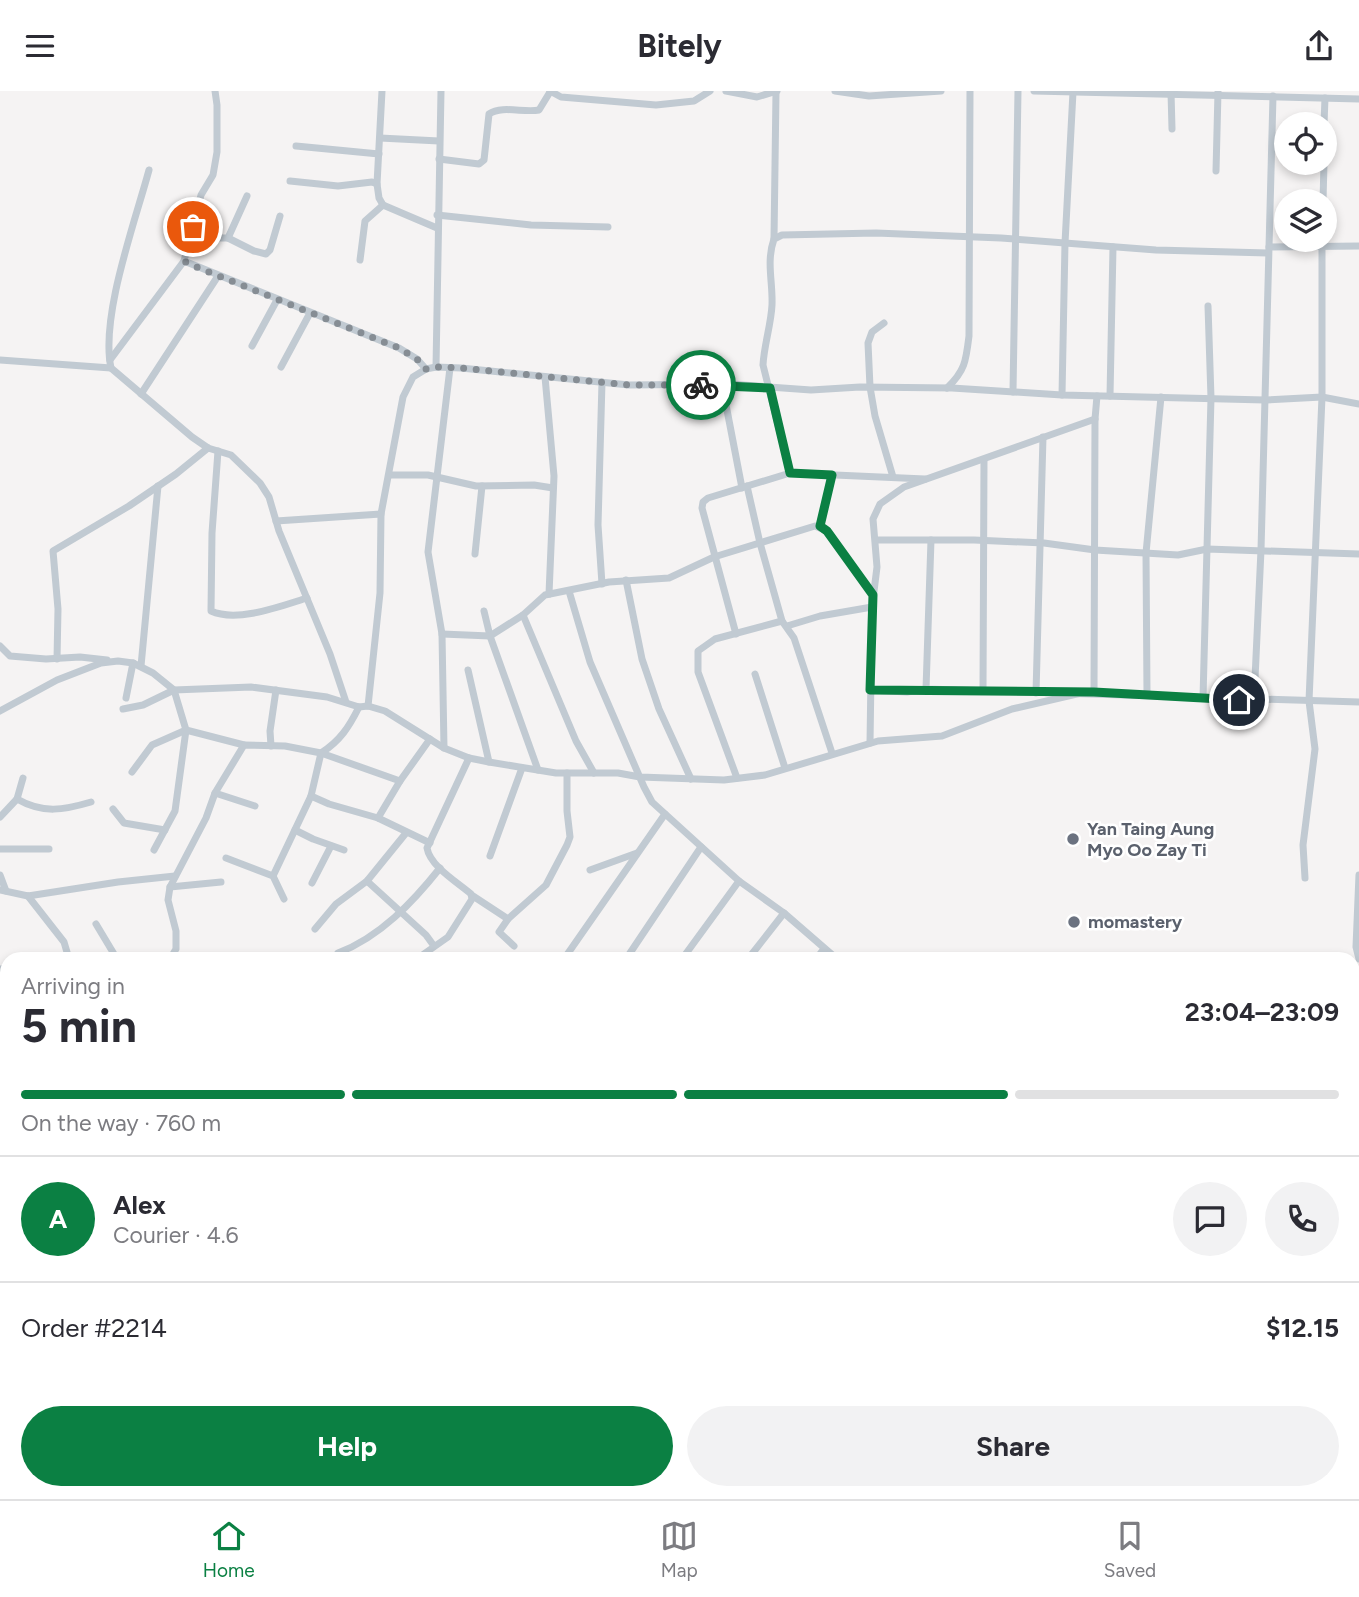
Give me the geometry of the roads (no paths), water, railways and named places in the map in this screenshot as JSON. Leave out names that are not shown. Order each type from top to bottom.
[{"type":"street","points":[[110,365],[184,261],[201,195],[213,175],[217,152],[215,91]]},
{"type":"street","points":[[382,91],[377,184],[379,198],[383,205],[437,228]]},
{"type":"street","points":[[436,367],[441,91]]},
{"type":"street","points":[[439,159],[479,164],[484,160],[489,114],[494,110],[539,110],[550,92],[561,97],[656,105],[694,101],[710,91]]},
{"type":"street","points":[[726,91],[757,97],[777,91],[774,239],[769,270],[773,303],[763,365],[790,473]]},
{"type":"street","points":[[835,91],[869,96],[941,91]]},
{"type":"street","points":[[947,388],[960,375],[966,361],[969,336],[970,91]]},
{"type":"street","points":[[1013,392],[1018,91]]},
{"type":"street","points":[[1034,91],[1273,96],[1284,94],[1325,98],[1338,95],[1359,99]]},
{"type":"street","points":[[1062,395],[1065,243],[1073,92]]},
{"type":"street","points":[[1171,93],[1171,129]]},
{"type":"street","points":[[1216,171],[1218,93]]},
{"type":"street","points":[[1254,700],[1261,550],[1273,96]]},
{"type":"street","points":[[1324,112],[1325,98]]},
{"type":"street","points":[[380,138],[439,141]]},
{"type":"street","points":[[296,146],[379,154]]},
{"type":"street","points":[[110,365],[111,310],[149,170]]},
{"type":"street","points":[[290,181],[338,186],[377,184]]},
{"type":"street","points":[[228,238],[247,196]]},
{"type":"street","points":[[360,260],[365,222],[383,205]]},
{"type":"street","points":[[437,215],[531,225],[608,227]]},
{"type":"street","points":[[194,225],[266,254],[270,250],[280,216]]},
{"type":"street","points":[[774,239],[797,233],[876,233],[1113,247],[1274,249]]},
{"type":"street","points":[[1337,244],[1359,246]]},
{"type":"street","points":[[1110,396],[1113,247]]},
{"type":"street","points":[[1305,878],[1303,845],[1315,749],[1309,701],[1322,397],[1322,252]]},
{"type":"street","points":[[184,261],[399,348],[417,359],[426,369]]},
{"type":"street","points":[[141,394],[218,276]]},
{"type":"street","points":[[252,346],[277,300]]},
{"type":"street","points":[[1203,698],[1211,398],[1208,306]]},
{"type":"street","points":[[281,367],[310,313]]},
{"type":"street","points":[[884,323],[873,332],[868,343],[870,387],[875,417],[893,477]]},
{"type":"street","points":[[0,360],[110,365],[208,448],[231,455],[260,483],[269,497],[346,702]]},
{"type":"street","points":[[444,748],[442,634],[428,552],[450,368]]},
{"type":"street","points":[[368,706],[380,593],[381,514],[403,397],[413,377],[426,369],[450,368],[629,385],[722,384],[811,390],[870,387],[947,388],[1062,395],[1265,400],[1322,397],[1359,404]]},
{"type":"street","points":[[545,377],[553,488],[550,594]]},
{"type":"street","points":[[602,382],[598,525],[602,584]]},
{"type":"street","points":[[722,384],[760,543],[785,623],[794,638],[832,753]]},
{"type":"street","points":[[1094,692],[1097,396]]},
{"type":"street","points":[[1147,695],[1146,553],[1161,397]]},
{"type":"street","points":[[870,743],[872,607],[877,567],[873,519],[880,504],[904,487],[1095,419]]},
{"type":"street","points":[[1036,692],[1043,437]]},
{"type":"street","points":[[57,659],[58,609],[53,551],[130,506],[208,448]]},
{"type":"street","points":[[218,451],[210,580],[211,611],[228,614],[261,612],[307,598]]},
{"type":"street","points":[[983,691],[984,460]]},
{"type":"street","points":[[736,633],[714,557],[703,502],[708,498],[790,473],[928,479]]},
{"type":"street","points":[[390,475],[437,477],[482,486],[534,485],[553,488]]},
{"type":"street","points":[[820,526],[832,475]]},
{"type":"street","points":[[126,698],[137,664],[158,486]]},
{"type":"street","points":[[475,554],[482,486]]},
{"type":"street","points":[[276,521],[381,514]]},
{"type":"street","points":[[442,634],[490,636],[523,615],[545,595],[626,580],[669,577],[714,557],[815,526],[827,531],[873,595]]},
{"type":"street","points":[[876,540],[984,540],[1178,555],[1207,549],[1359,554]]},
{"type":"street","points":[[926,689],[931,540]]},
{"type":"street","points":[[626,580],[642,659],[659,709],[691,779]]},
{"type":"street","points":[[569,591],[590,662],[652,801],[739,881],[784,913],[828,952]]},
{"type":"street","points":[[737,778],[698,672],[698,651],[715,639],[736,633],[872,607]]},
{"type":"street","points":[[484,611],[490,636],[538,770]]},
{"type":"street","points":[[523,615],[576,741],[594,773]]},
{"type":"street","points":[[0,646],[10,656],[57,659],[80,657],[137,664],[174,690],[186,730],[175,810],[154,850]]},
{"type":"street","points":[[0,711],[84,669],[118,661]]},
{"type":"street","points":[[468,670],[489,762]]},
{"type":"street","points":[[755,674],[785,768]]},
{"type":"street","points":[[123,709],[143,705],[174,690],[251,687],[276,690],[385,711],[444,748],[469,758],[567,773],[618,773],[640,778],[691,779],[765,775],[870,743],[942,736],[1012,709],[1081,693]]},
{"type":"street","points":[[271,746],[270,731],[276,690]]},
{"type":"street","points":[[870,690],[1094,692],[1359,702]]},
{"type":"street","points":[[273,876],[312,796],[321,753],[349,728],[359,707]]},
{"type":"street","points":[[132,772],[152,745],[186,730],[244,745],[321,753],[400,781]]},
{"type":"street","points":[[378,818],[430,739]]},
{"type":"street","points":[[174,952],[176,931],[168,900],[170,887],[206,818],[215,793],[244,745]]},
{"type":"street","points":[[469,758],[427,848],[428,854],[472,896],[508,919]]},
{"type":"street","points":[[490,856],[522,768]]},
{"type":"street","points":[[514,946],[499,932],[508,919],[546,885],[568,845],[570,837],[567,773]]},
{"type":"street","points":[[0,817],[17,799],[23,778]]},
{"type":"street","points":[[215,793],[255,806]]},
{"type":"street","points":[[312,796],[329,804],[378,818],[430,843]]},
{"type":"street","points":[[17,799],[33,808],[48,811],[91,802]]},
{"type":"street","points":[[113,809],[124,823],[164,830]]},
{"type":"street","points":[[569,952],[665,814]]},
{"type":"street","points":[[295,830],[344,850]]},
{"type":"street","points":[[315,929],[336,904],[368,881],[406,833]]},
{"type":"street","points":[[312,883],[331,846]]},
{"type":"street","points":[[630,952],[701,847]]},
{"type":"street","points":[[0,849],[49,849]]},
{"type":"street","points":[[590,870],[638,853]]},
{"type":"street","points":[[226,858],[273,876],[284,899]]},
{"type":"street","points":[[340,952],[361,942],[401,912],[440,868]]},
{"type":"street","points":[[0,875],[3,890],[28,896],[175,876]]},
{"type":"street","points":[[1357,952],[1359,875]]},
{"type":"street","points":[[368,881],[426,935],[434,946]]},
{"type":"street","points":[[687,952],[739,881]]},
{"type":"street","points":[[170,887],[221,882]]},
{"type":"street","points":[[28,896],[64,942],[66,952]]},
{"type":"street","points":[[426,952],[448,937],[472,896]]},
{"type":"street","points":[[753,952],[784,913]]},
{"type":"street","points":[[96,924],[113,952]]},
{"type":"place","name":"Yan Taing Aung Myo Oo Zay Ti","points":[[1073,839]]},
{"type":"place","name":"momastery","points":[[1074,922]]}]
